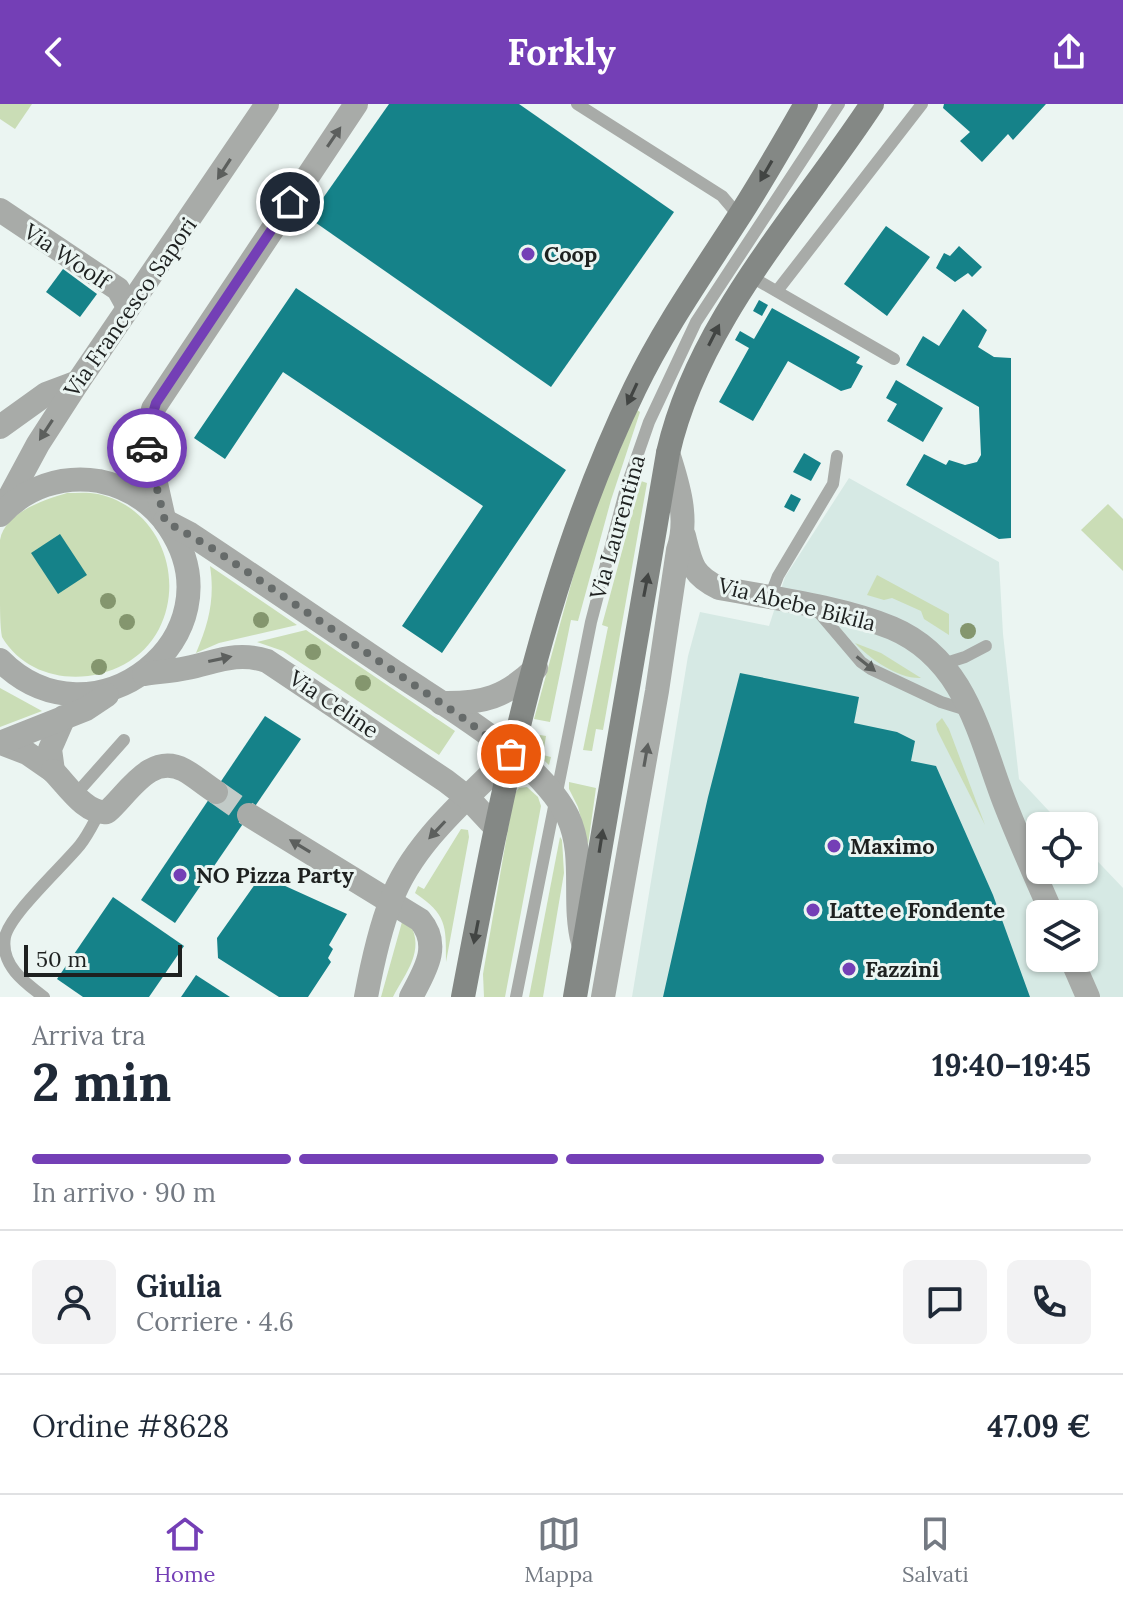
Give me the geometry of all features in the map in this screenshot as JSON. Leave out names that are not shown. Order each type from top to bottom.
[{"type":"main road","name":"Via Laurentina","points":[[463,997],[511,754],[552,599],[569,548],[624,410],[667,329],[806,104]]},
{"type":"main road","name":"Via Laurentina","points":[[575,997],[668,453],[677,419],[722,320],[872,104]]},
{"type":"street","name":"Via Francesco Sapori","points":[[0,514],[38,444],[78,382],[267,104]]},
{"type":"street","points":[[1,743],[86,709],[144,674],[173,641],[186,606],[187,581],[183,556],[165,521],[147,443],[153,409],[356,104]]},
{"type":"street","name":"Via Woolf","points":[[0,210],[118,289],[128,307]]},
{"type":"street","points":[[0,427],[40,398],[78,382]]},
{"type":"street","name":"Via Laurentina","points":[[603,997],[670,616],[678,550],[684,536],[680,493],[668,453]]},
{"type":"street","points":[[0,514],[36,488],[53,483],[80,479],[107,483],[131,493],[146,502],[165,521],[190,534],[441,703],[511,754],[556,796],[569,819],[575,839],[576,905],[584,945]]},
{"type":"street","name":"Via Abebe Bikila","points":[[684,536],[694,569],[707,582],[719,588],[813,606],[892,628],[911,638],[943,664],[972,711],[1012,821],[1046,900]]},
{"type":"street","points":[[670,616],[685,599],[719,588]]},
{"type":"street","name":"Via Celine","points":[[144,674],[237,656],[267,661],[438,775],[468,798],[496,828]]},
{"type":"street","points":[[0,660],[30,682],[51,691],[86,694],[119,687]]},
{"type":"street","points":[[441,703],[468,703],[497,697],[513,689],[536,668]]},
{"type":"street","points":[[53,771],[50,749],[64,717]]},
{"type":"street","points":[[1,743],[27,753],[53,771],[90,809],[99,813],[111,809],[143,775],[162,766],[182,769],[216,792]]},
{"type":"street","name":"Via Laurentina","points":[[366,997],[391,901],[423,846],[511,754]]},
{"type":"street","points":[[249,815],[420,920],[430,934],[431,949],[429,961],[411,997]]},
{"type":"street","points":[[468,969],[476,997]]},
{"type":"street","points":[[1077,972],[1088,997]]},
{"type":"lane","points":[[577,104],[722,196],[739,216]]},
{"type":"lane","name":"Via Laurentina","points":[[516,997],[575,689],[607,554],[626,488],[658,399],[696,322],[839,104]]},
{"type":"lane","points":[[777,291],[922,104]]},
{"type":"lane","points":[[750,276],[894,359]]},
{"type":"lane","points":[[770,597],[778,576],[833,484],[837,456]]},
{"type":"lane","points":[[813,606],[861,662],[871,669],[931,698],[972,711]]},
{"type":"lane","points":[[943,664],[974,654],[986,646]]},
{"type":"lane","points":[[76,794],[124,740]]},
{"type":"lane","points":[[44,997],[21,980],[10,964],[5,947],[6,935],[16,918],[80,845],[99,813]]},
{"type":"shaded area","points":[[849,478],[999,562],[1003,634],[1019,779],[1050,812],[1026,812],[1026,884],[1098,884],[1098,862],[1123,888],[1123,997],[632,997],[688,656],[700,612],[769,626],[785,577]]},
{"type":"green space","points":[[0,104],[32,104],[15,129],[0,119]]},
{"type":"green space","points":[[637,410],[640,412],[611,500],[578,621],[571,620],[550,722],[534,719],[579,555]]},
{"type":"green space","points":[[641,481],[647,483],[603,730],[596,729],[592,751],[583,750],[608,627],[602,625]]},
{"type":"green space","points":[[67,493],[98,494],[119,501],[137,513],[151,528],[161,546],[169,587],[167,609],[159,629],[145,648],[127,663],[106,672],[83,676],[59,675],[37,669],[18,656],[2,637],[1,628],[0,540],[3,530],[27,509]]},
{"type":"green space","points":[[1108,504],[1123,519],[1123,571],[1081,530]]},
{"type":"green space","points":[[210,566],[297,625],[219,643],[196,653],[210,610]]},
{"type":"green space","points":[[877,575],[949,614],[949,635],[924,619],[921,611],[892,598],[884,600],[867,595]]},
{"type":"green space","points":[[306,630],[455,731],[439,755],[283,651],[257,642]]},
{"type":"green space","points":[[855,643],[881,653],[921,678],[885,667]]},
{"type":"green space","points":[[0,688],[42,711],[0,727]]},
{"type":"green space","points":[[942,718],[985,825],[937,730],[936,724]]},
{"type":"green space","points":[[529,733],[546,736],[543,755],[551,757],[549,765],[532,749]]},
{"type":"green space","points":[[569,782],[596,788],[588,845],[578,807],[569,789]]},
{"type":"green space","points":[[527,787],[538,797],[541,806],[505,997],[484,997],[483,974],[514,794],[519,788]]},
{"type":"green space","points":[[461,829],[468,830],[469,837],[446,962],[445,930],[439,915],[415,893],[418,886],[424,889]]},
{"type":"green space","points":[[560,837],[564,873],[543,997],[529,997]]},
{"type":"green space","points":[[402,922],[410,924],[416,943],[415,952],[393,997],[381,997]]},
{"type":"building","points":[[389,104],[519,104],[674,212],[551,387],[309,218]]},
{"type":"building","points":[[944,104],[1046,104],[1013,140],[1008,134],[982,162],[960,141],[970,132],[943,108]]},
{"type":"building","points":[[886,226],[930,257],[887,316],[844,284]]},
{"type":"building","points":[[959,246],[982,267],[972,277],[968,273],[955,282],[936,268],[944,253],[950,256]]},
{"type":"building","points":[[63,269],[97,294],[80,317],[46,292]]},
{"type":"building","points":[[296,288],[566,470],[442,653],[402,626],[483,506],[283,372],[225,459],[194,438]]},
{"type":"building","points":[[759,300],[768,305],[762,316],[753,311]]},
{"type":"building","points":[[772,308],[860,357],[856,363],[863,366],[851,388],[841,391],[788,361],[753,421],[719,402],[749,348],[735,340],[740,331],[754,339]]},
{"type":"building","points":[[963,309],[987,330],[978,347],[994,357],[1011,358],[1011,538],[999,539],[906,485],[924,454],[946,465],[949,460],[965,465],[977,462],[981,455],[979,407],[906,365],[923,336],[939,346]]},
{"type":"building","points":[[896,380],[943,408],[923,442],[887,421],[897,404],[886,398]]},
{"type":"building","points":[[804,453],[821,463],[811,481],[793,472]]},
{"type":"building","points":[[791,494],[801,499],[794,512],[784,507]]},
{"type":"building","points":[[60,534],[87,575],[58,594],[31,553]]},
{"type":"building","name":"Maximo","points":[[740,673],[859,697],[854,723],[897,732],[915,741],[911,761],[936,766],[993,895],[1030,997],[663,997],[708,797]]},
{"type":"building","points":[[265,716],[301,739],[175,923],[141,900]]},
{"type":"building","points":[[258,880],[267,886],[272,880],[347,914],[329,945],[333,949],[328,958],[331,962],[308,997],[279,997],[218,958],[217,938]]},
{"type":"building","points":[[113,897],[184,946],[149,997],[83,997],[57,979]]},
{"type":"building","points":[[196,975],[230,997],[181,997]]},
{"type":"tunnel","points":[[216,792],[249,815]]},
{"type":"way so far","points":[[147,448],[165,521],[215,550],[484,732],[511,754]]},
{"type":"place","name":"Coop","points":[[528,254]]},
{"type":"place","name":"Maximo","points":[[834,846]]},
{"type":"place","name":"NO Pizza Party","points":[[180,875]]},
{"type":"place","name":"Latte e Fondente","points":[[813,910]]},
{"type":"place","name":"Fazzini","points":[[849,969]]},
{"type":"route","points":[[147,448],[150,416],[156,403],[290,202]]}]
